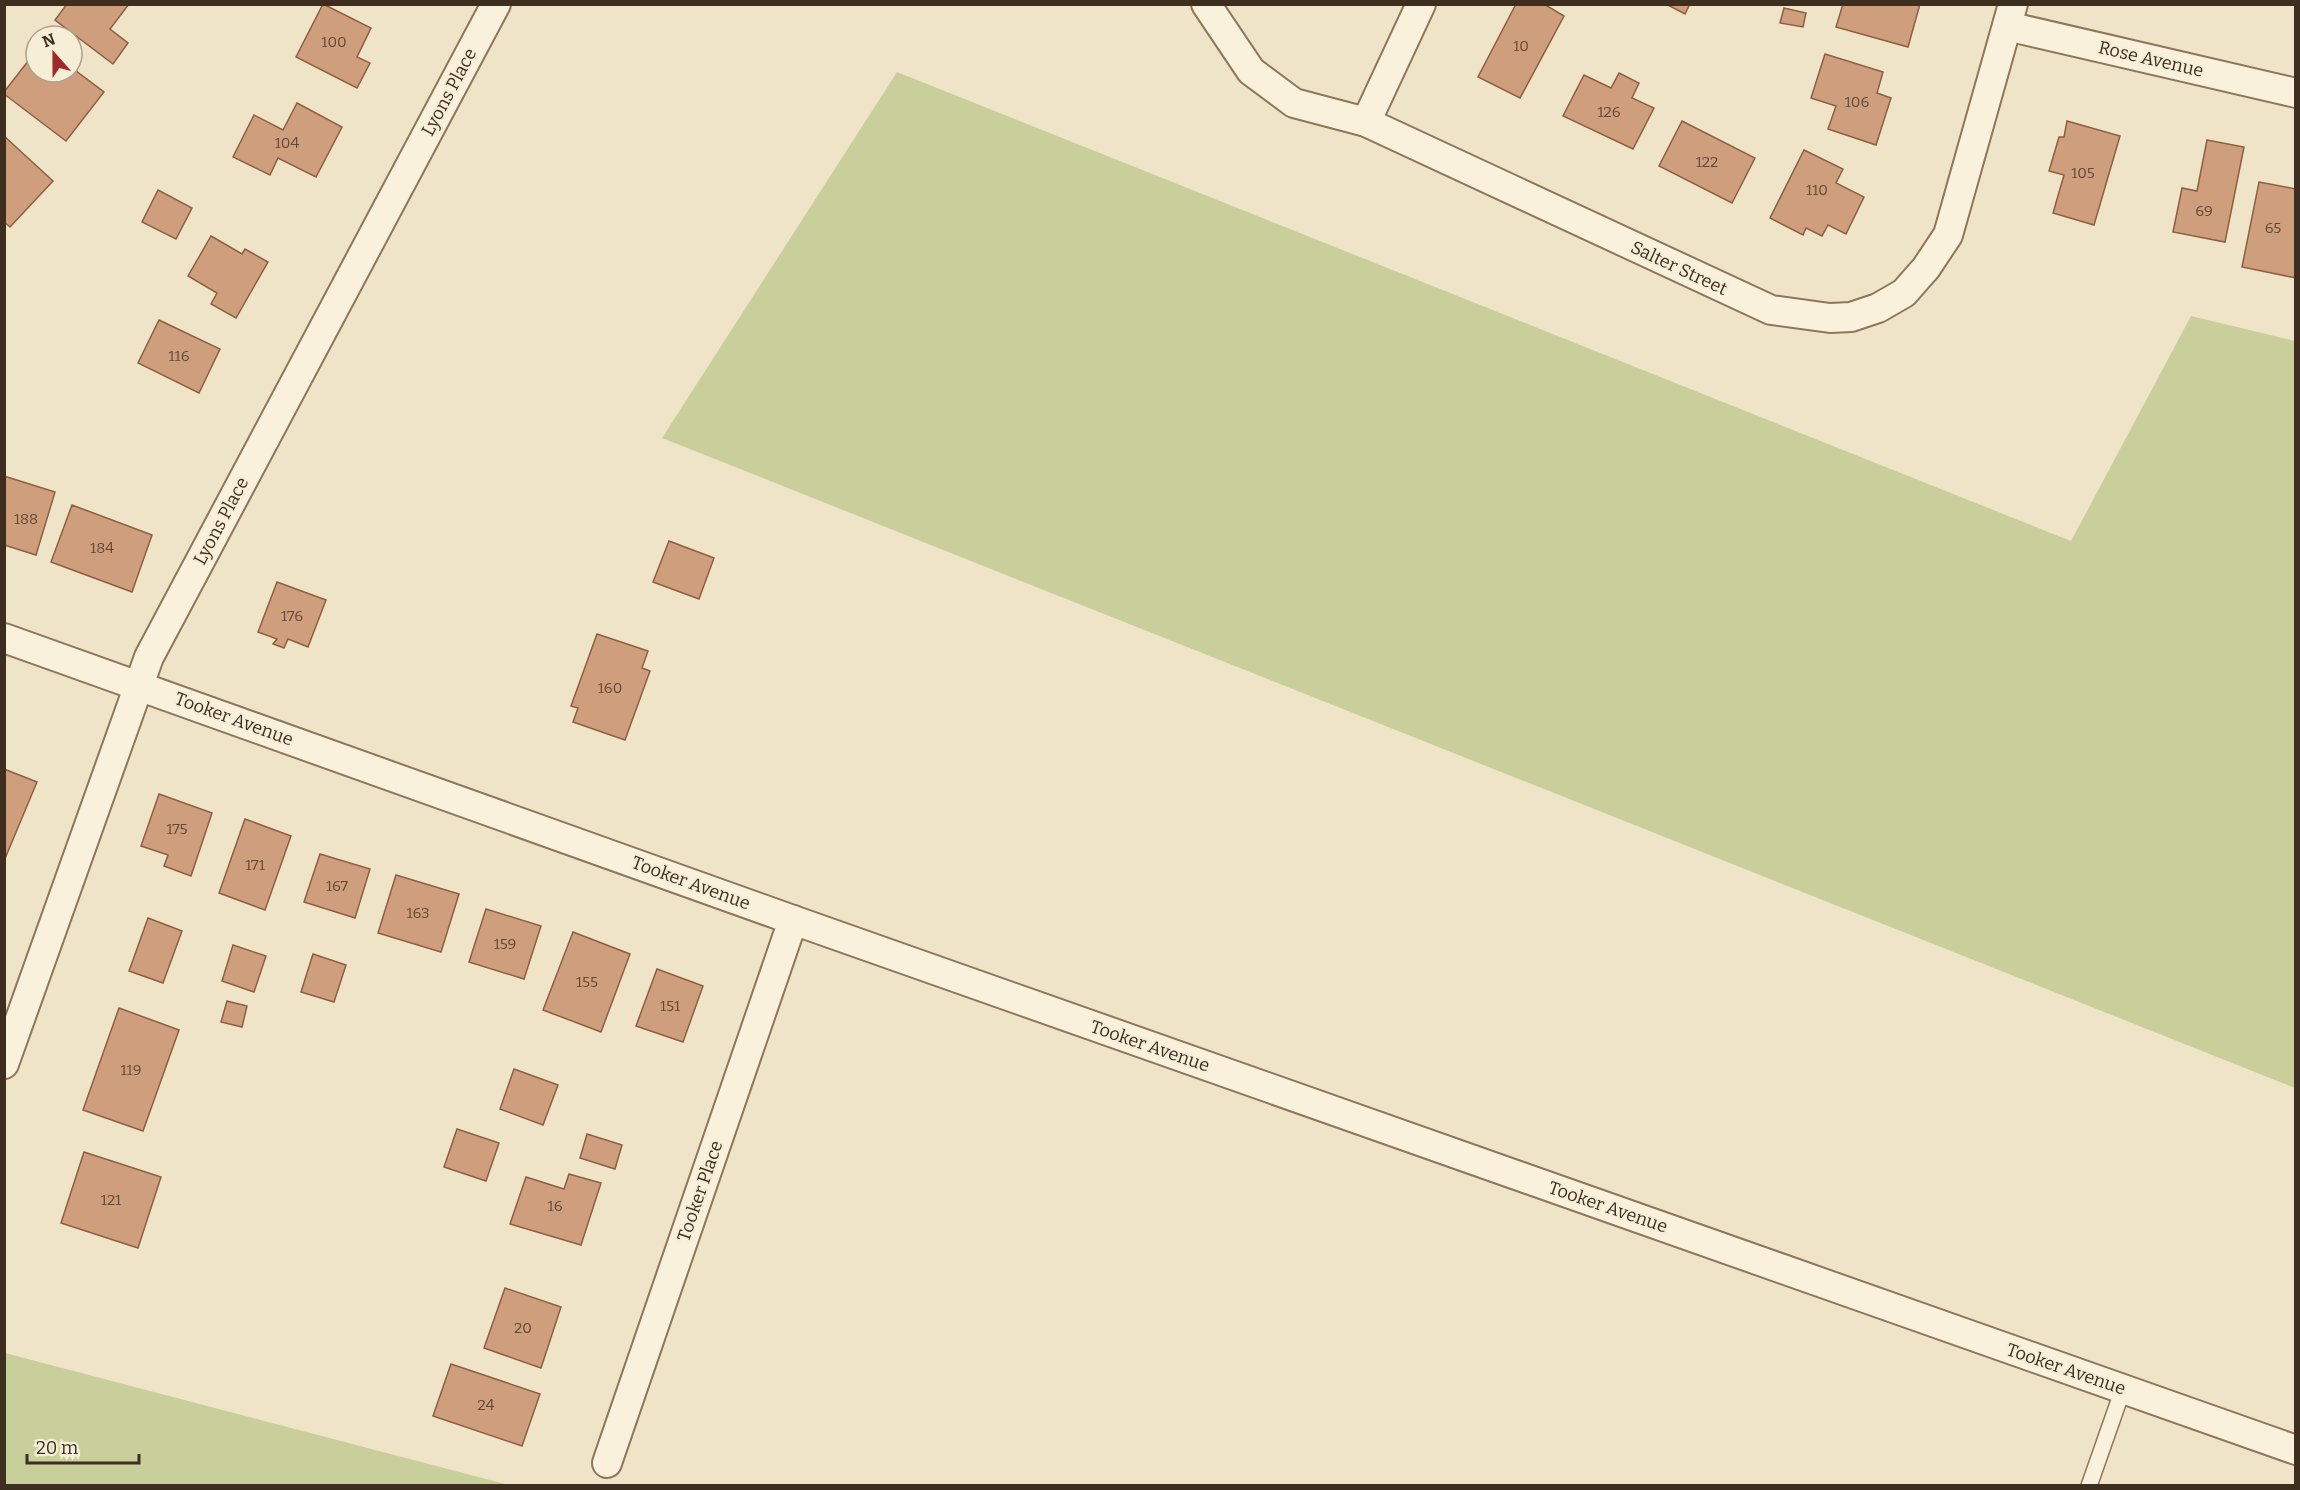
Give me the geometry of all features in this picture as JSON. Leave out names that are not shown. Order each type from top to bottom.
[{"type":"street","name":"Lyons Place","points":[[4,1064],[148,657],[496,4]]},
{"type":"street","name":"Salter Street","points":[[1206,4],[1251,71],[1294,103],[1366,122],[1771,310],[1830,318],[1851,317],[1878,308],[1904,292],[1926,268],[1948,235],[2010,15]]},
{"type":"street","points":[[1366,122],[1421,4]]},
{"type":"street","name":"Rose Avenue","points":[[2010,15],[2295,93]]},
{"type":"street","name":"Tooker Avenue","points":[[4,638],[793,920],[2295,1450]]},
{"type":"street","name":"Tooker Place","points":[[607,1463],[793,920]]},
{"type":"lane","points":[[2089,1485],[2122,1389]]},
{"type":"green space","points":[[897,72],[2071,541],[2191,316],[2295,341],[2295,1088],[662,438]]},
{"type":"green space","points":[[5,1353],[509,1485],[5,1485]]},
{"type":"building","points":[[67,4],[129,4],[110,29],[128,43],[113,64],[84,42],[84,24],[60,24],[55,20]]},
{"type":"building","points":[[323,4],[371,28],[357,57],[370,63],[357,88],[296,57]]},
{"type":"building","points":[[1516,4],[1544,4],[1564,16],[1520,98],[1478,77]]},
{"type":"building","points":[[1666,4],[1690,4],[1685,14]]},
{"type":"building","points":[[1843,4],[1920,4],[1908,47],[1836,27]]},
{"type":"building","points":[[1784,8],[1806,13],[1803,27],[1780,23]]},
{"type":"building","points":[[1825,54],[1883,72],[1877,93],[1891,98],[1876,145],[1828,129],[1836,106],[1811,98]]},
{"type":"building","points":[[24,66],[24,84],[84,84],[84,77],[104,92],[66,141],[4,92]]},
{"type":"building","points":[[1619,73],[1639,83],[1632,98],[1654,108],[1633,149],[1563,116],[1584,75],[1611,88]]},
{"type":"building","points":[[297,103],[342,127],[316,177],[278,158],[270,175],[233,157],[254,115],[283,130]]},
{"type":"building","points":[[1682,121],[1755,158],[1732,203],[1659,166]]},
{"type":"building","points":[[2067,121],[2120,136],[2094,225],[2053,213],[2064,175],[2049,171],[2059,137],[2064,137]]},
{"type":"building","points":[[4,136],[53,181],[10,227],[4,222]]},
{"type":"building","points":[[2207,140],[2244,147],[2225,242],[2173,232],[2182,188],[2197,191]]},
{"type":"building","points":[[1804,150],[1843,169],[1836,183],[1864,197],[1846,234],[1828,225],[1822,236],[1806,228],[1803,235],[1770,218]]},
{"type":"building","points":[[2259,182],[2296,189],[2296,278],[2242,267]]},
{"type":"building","points":[[158,190],[192,208],[176,239],[142,222]]},
{"type":"building","points":[[211,236],[242,254],[245,249],[268,262],[236,318],[211,304],[217,293],[188,276]]},
{"type":"building","points":[[159,320],[220,349],[199,393],[138,363]]},
{"type":"building","points":[[4,476],[55,492],[36,555],[4,545]]},
{"type":"building","points":[[72,505],[152,535],[132,592],[51,562]]},
{"type":"building","points":[[669,541],[714,558],[699,599],[653,582]]},
{"type":"building","points":[[277,582],[326,600],[308,647],[288,639],[284,648],[273,644],[277,639],[258,632]]},
{"type":"building","points":[[597,634],[648,651],[642,668],[650,671],[625,740],[573,722],[578,708],[571,706]]},
{"type":"building","points":[[4,769],[37,782],[4,861]]},
{"type":"building","points":[[159,794],[212,813],[191,876],[164,866],[168,855],[141,846]]},
{"type":"building","points":[[245,819],[291,836],[265,910],[219,893]]},
{"type":"building","points":[[320,854],[370,869],[355,918],[304,902]]},
{"type":"building","points":[[396,875],[459,894],[441,952],[378,933]]},
{"type":"building","points":[[486,909],[541,926],[524,979],[469,962]]},
{"type":"building","points":[[148,918],[182,931],[163,983],[129,971]]},
{"type":"building","points":[[573,932],[630,954],[601,1032],[543,1010]]},
{"type":"building","points":[[233,945],[266,956],[254,992],[222,981]]},
{"type":"building","points":[[313,954],[346,965],[334,1002],[301,992]]},
{"type":"building","points":[[657,969],[703,986],[683,1042],[636,1026]]},
{"type":"building","points":[[227,1001],[247,1006],[242,1027],[221,1022]]},
{"type":"building","points":[[119,1008],[179,1030],[143,1131],[83,1110]]},
{"type":"building","points":[[514,1069],[558,1085],[543,1125],[500,1109]]},
{"type":"building","points":[[457,1129],[499,1143],[486,1181],[444,1167]]},
{"type":"building","points":[[587,1134],[622,1145],[615,1169],[580,1158]]},
{"type":"building","points":[[84,1152],[161,1177],[138,1248],[61,1223]]},
{"type":"building","points":[[569,1174],[601,1183],[581,1245],[510,1224],[526,1177],[564,1189]]},
{"type":"building","points":[[505,1288],[561,1307],[541,1368],[484,1348]]},
{"type":"building","points":[[451,1364],[540,1394],[522,1446],[433,1416]]}]
